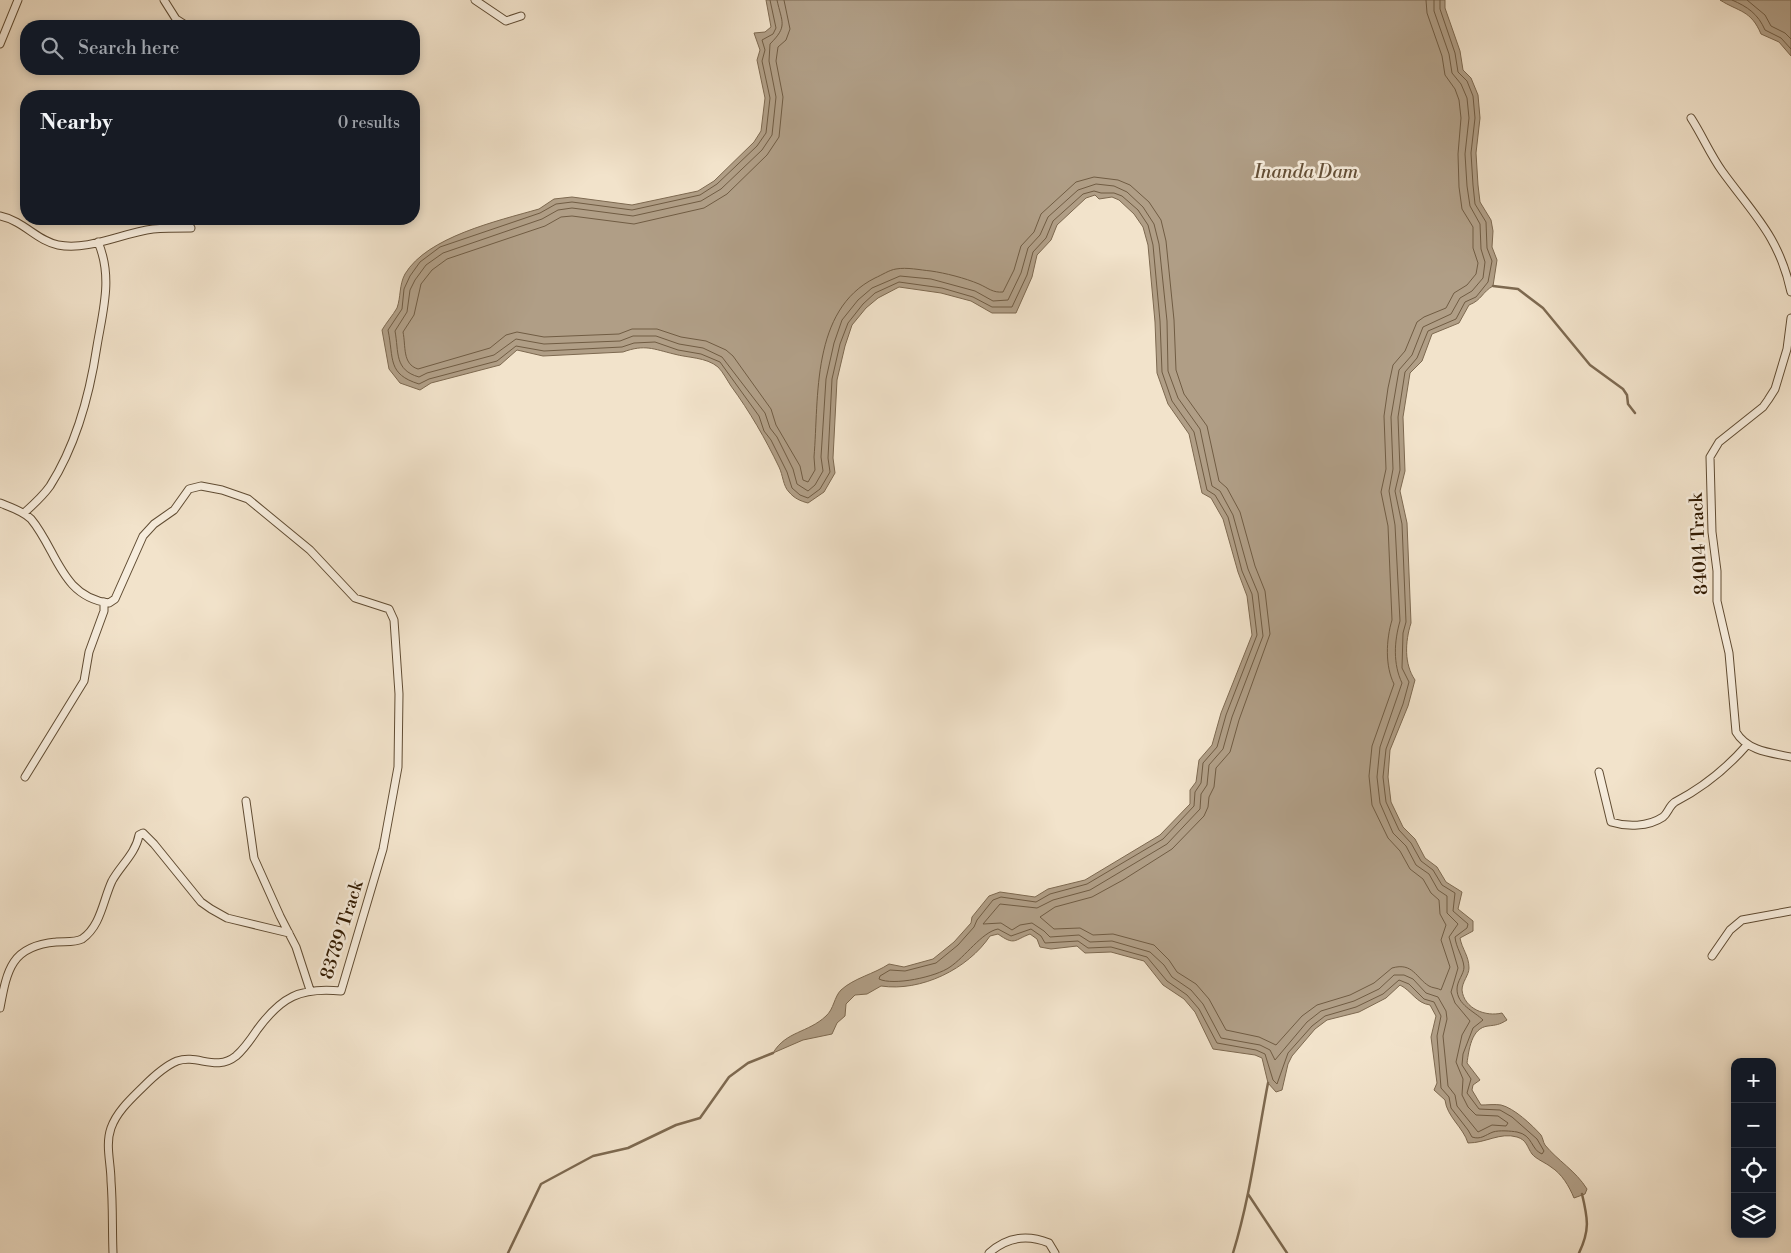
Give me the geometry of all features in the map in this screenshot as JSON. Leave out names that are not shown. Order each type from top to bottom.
[{"type":"street","points":[[0,44],[18,0]]},
{"type":"street","points":[[164,0],[177,20]]},
{"type":"street","points":[[475,0],[506,21],[521,16]]},
{"type":"street","points":[[1691,118],[1711,155],[1757,215],[1776,245],[1787,272],[1791,292]]},
{"type":"street","points":[[0,216],[20,222]]},
{"type":"street","points":[[25,225],[45,240],[58,245],[79,245],[98,242],[153,229],[191,228]]},
{"type":"street","points":[[24,513],[42,496],[60,465],[73,436],[94,371],[107,291],[104,257],[98,242]]},
{"type":"street","name":"84014 Track","points":[[1747,745],[1736,732],[1729,653],[1718,612],[1712,532],[1710,457],[1719,442],[1763,407],[1768,400],[1774,389],[1787,349],[1791,318]]},
{"type":"street","name":"83789 Track","points":[[104,602],[111,602],[115,599],[135,551],[147,530],[174,510],[189,489],[200,486],[240,495],[258,506],[310,550],[350,594],[360,601],[390,609],[394,620],[399,694],[399,758],[383,849],[341,991],[310,990],[300,992],[280,1003],[245,1046],[230,1060],[222,1064],[190,1060],[175,1062],[147,1082],[124,1107],[112,1127],[108,1143],[112,1183],[112,1253]]},
{"type":"street","points":[[0,503],[24,513],[33,522],[75,589],[104,602],[104,611],[89,652],[84,681],[26,777]]},
{"type":"street","points":[[1599,772],[1611,822],[1621,825],[1641,825],[1664,816],[1672,804],[1708,783],[1729,766],[1747,745],[1791,757]]},
{"type":"street","points":[[246,801],[254,858],[301,958],[310,990]]},
{"type":"street","points":[[0,1008],[8,970],[22,952],[44,943],[79,940],[90,931],[100,914],[113,880],[125,864],[139,835],[143,833],[201,902],[211,909],[227,918],[289,933]]},
{"type":"street","points":[[1712,956],[1730,930],[1742,920],[1791,911]]},
{"type":"street","points":[[989,1253],[1010,1240],[1029,1238],[1049,1243],[1055,1253]]},
{"type":"water","name":"Inanda Dam","points":[[766,0],[1445,0],[1445,8],[1460,51],[1463,70],[1471,78],[1478,95],[1480,118],[1476,153],[1478,185],[1480,202],[1491,220],[1493,231],[1492,247],[1497,260],[1493,286],[1477,301],[1469,305],[1459,323],[1432,334],[1422,361],[1410,373],[1403,417],[1405,471],[1400,491],[1407,523],[1411,623],[1407,660],[1415,680],[1408,706],[1390,750],[1388,777],[1391,802],[1403,827],[1415,839],[1425,858],[1437,867],[1446,882],[1462,892],[1458,909],[1473,921],[1473,931],[1460,938],[1469,968],[1462,987],[1464,997],[1471,1007],[1489,1014],[1502,1013],[1507,1020],[1482,1028],[1474,1035],[1467,1063],[1480,1080],[1473,1085],[1472,1090],[1481,1105],[1506,1107],[1528,1122],[1541,1135],[1545,1145],[1583,1183],[1587,1189],[1585,1194],[1574,1198],[1562,1177],[1534,1156],[1520,1138],[1505,1136],[1468,1143],[1449,1112],[1445,1100],[1434,1090],[1437,1083],[1431,1037],[1436,1016],[1430,1005],[1421,1002],[1400,985],[1386,998],[1359,1012],[1327,1020],[1315,1029],[1292,1056],[1288,1064],[1282,1090],[1276,1092],[1268,1083],[1262,1058],[1255,1055],[1213,1049],[1195,1012],[1184,999],[1163,985],[1144,961],[1111,952],[1085,953],[1077,946],[1051,949],[1040,947],[1037,939],[1030,934],[1011,941],[998,934],[990,936],[969,959],[942,976],[912,985],[881,986],[867,994],[855,995],[846,1004],[845,1016],[837,1023],[832,1034],[803,1040],[773,1053],[784,1040],[819,1022],[826,1016],[841,990],[852,982],[889,964],[904,967],[933,959],[954,942],[971,923],[972,917],[989,896],[1000,892],[1035,897],[1048,889],[1085,880],[1160,835],[1190,804],[1190,790],[1196,782],[1199,760],[1212,745],[1221,713],[1252,635],[1247,596],[1223,519],[1211,498],[1202,493],[1189,434],[1168,404],[1157,373],[1155,322],[1148,245],[1143,227],[1134,214],[1119,200],[1112,197],[1099,199],[1095,195],[1086,198],[1057,225],[1051,240],[1037,255],[1032,277],[1016,313],[992,313],[971,301],[941,293],[899,287],[878,298],[866,308],[852,325],[837,380],[833,458],[835,473],[824,492],[808,503],[795,498],[787,490],[779,467],[751,415],[720,369],[708,361],[649,348],[637,348],[623,352],[543,356],[517,350],[500,365],[431,383],[420,390],[400,383],[389,369],[382,330],[397,308],[405,274],[415,261],[429,250],[464,232],[539,209],[554,199],[572,197],[632,205],[698,191],[714,181],[754,142],[761,131],[765,98],[757,60],[760,50],[754,33],[765,32],[771,27]]},
{"type":"water","points":[[1720,0],[1791,0],[1791,56],[1779,42],[1761,34],[1753,20],[1744,12]]},
{"type":"waterway","points":[[1493,286],[1518,289],[1543,308],[1590,365],[1623,389],[1627,395],[1628,404],[1635,413]]},
{"type":"waterway","points":[[508,1253],[541,1184],[593,1156],[628,1148],[676,1125],[700,1118],[729,1077],[748,1063],[773,1053]]},
{"type":"waterway","points":[[1233,1253],[1249,1190],[1268,1083]]},
{"type":"waterway","points":[[1248,1194],[1287,1253]]},
{"type":"waterway","points":[[1579,1253],[1585,1238],[1587,1224],[1582,1194]]}]
